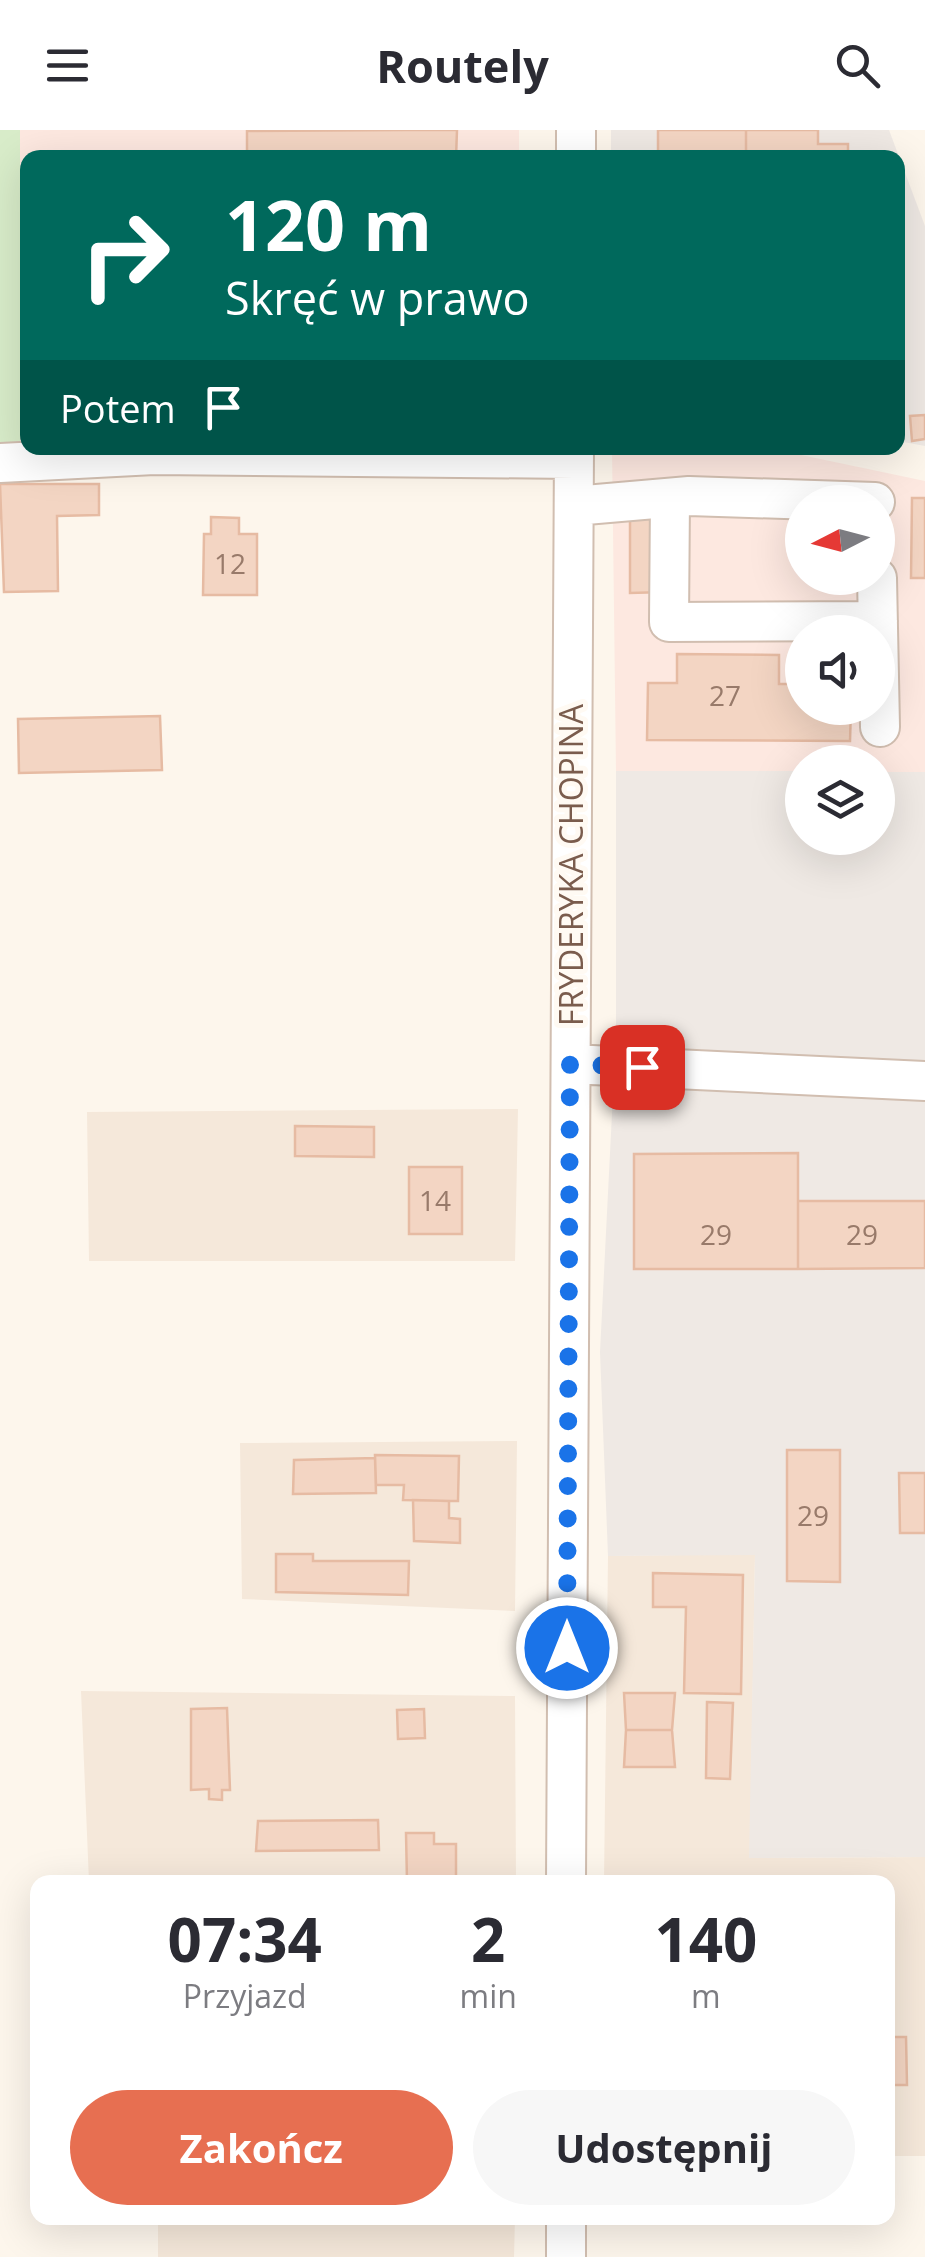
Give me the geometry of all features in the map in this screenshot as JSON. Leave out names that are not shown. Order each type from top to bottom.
[{"type":"street","points":[[0,464],[154,455]]},
{"type":"street","name":"FRYDERYKA CHOPINA","points":[[566,1875],[574,455]]},
{"type":"street","points":[[574,506],[670,498],[785,500]]},
{"type":"street","points":[[670,498],[669,622],[785,621]]},
{"type":"street","points":[[570,1064],[925,1081]]},
{"type":"street","points":[[566,2225],[566,2257]]},
{"type":"shaded area","points":[[20,130],[519,130],[519,150],[20,150]]},
{"type":"shaded area","points":[[611,130],[889,130],[896,150],[611,150]]},
{"type":"shaded area","points":[[905,173],[925,226],[925,446],[905,442]]},
{"type":"shaded area","points":[[612,455],[801,455],[925,481],[925,772],[895,772],[895,745],[785,745],[785,771],[616,771]]},
{"type":"shaded area","points":[[616,771],[785,771],[785,855],[895,855],[895,772],[925,772],[925,1857],[749,1858],[755,1555],[608,1556],[600,1352],[616,1034]]},
{"type":"shaded area","points":[[518,1109],[515,1261],[89,1261],[87,1112]]},
{"type":"shaded area","points":[[517,1441],[515,1611],[242,1599],[240,1443]]},
{"type":"shaded area","points":[[755,1554],[750,1858],[925,1857],[925,2156],[895,2156],[895,1875],[604,1875],[608,1556]]},
{"type":"shaded area","points":[[81,1691],[515,1696],[516,1875],[89,1875]]},
{"type":"shaded area","points":[[158,2225],[515,2225],[514,2257],[158,2257]]},
{"type":"green space","points":[[0,130],[20,130],[20,445],[0,445]]},
{"type":"building","points":[[457,130],[456,150],[247,150],[247,131]]},
{"type":"building","points":[[658,130],[746,130],[746,150],[658,150]]},
{"type":"building","points":[[746,130],[818,130],[818,144],[848,144],[848,150],[746,150]]},
{"type":"building","points":[[925,415],[925,439],[912,441],[910,416]]},
{"type":"building","points":[[0,484],[99,484],[99,515],[57,516],[58,591],[4,592]]},
{"type":"building","points":[[912,498],[925,498],[925,578],[911,578]]},
{"type":"building","points":[[630,508],[665,508],[665,592],[630,593]]},
{"type":"building","points":[[211,517],[239,518],[239,534],[257,534],[257,595],[203,595],[204,534],[211,534]]},
{"type":"building","points":[[677,654],[779,655],[779,684],[785,684],[785,725],[850,725],[850,741],[647,740],[648,683],[677,683]]},
{"type":"building","points":[[160,716],[162,770],[19,773],[18,719]]},
{"type":"building","points":[[295,1126],[374,1127],[374,1157],[295,1156]]},
{"type":"building","points":[[798,1153],[798,1269],[634,1269],[634,1154]]},
{"type":"building","points":[[409,1167],[462,1167],[462,1234],[409,1234]]},
{"type":"building","points":[[798,1201],[925,1201],[925,1268],[798,1269]]},
{"type":"building","points":[[787,1450],[840,1450],[840,1582],[787,1581]]},
{"type":"building","points":[[375,1455],[459,1456],[458,1501],[403,1500],[404,1485],[376,1485]]},
{"type":"building","points":[[375,1458],[376,1493],[293,1494],[294,1460]]},
{"type":"building","points":[[899,1473],[925,1473],[925,1533],[900,1533]]},
{"type":"building","points":[[413,1500],[449,1501],[449,1518],[460,1519],[460,1543],[414,1541]]},
{"type":"building","points":[[276,1554],[313,1554],[313,1561],[409,1561],[408,1595],[276,1592]]},
{"type":"building","points":[[653,1573],[743,1575],[741,1694],[684,1693],[686,1607],[653,1607]]},
{"type":"building","points":[[624,1693],[675,1693],[672,1730],[626,1730]]},
{"type":"building","points":[[707,1702],[733,1703],[730,1779],[706,1778]]},
{"type":"building","points":[[227,1708],[230,1790],[222,1790],[222,1800],[209,1799],[209,1789],[191,1790],[191,1709]]},
{"type":"building","points":[[424,1709],[425,1738],[398,1739],[397,1710]]},
{"type":"building","points":[[626,1730],[672,1730],[675,1767],[624,1767]]},
{"type":"building","points":[[378,1820],[379,1850],[256,1851],[258,1821]]},
{"type":"building","points":[[406,1833],[434,1833],[434,1844],[456,1844],[456,1875],[407,1875]]},
{"type":"building","points":[[895,2037],[906,2037],[907,2085],[895,2085]]},
{"type":"route","points":[[567,1648],[570,1064],[642,1067]]}]
